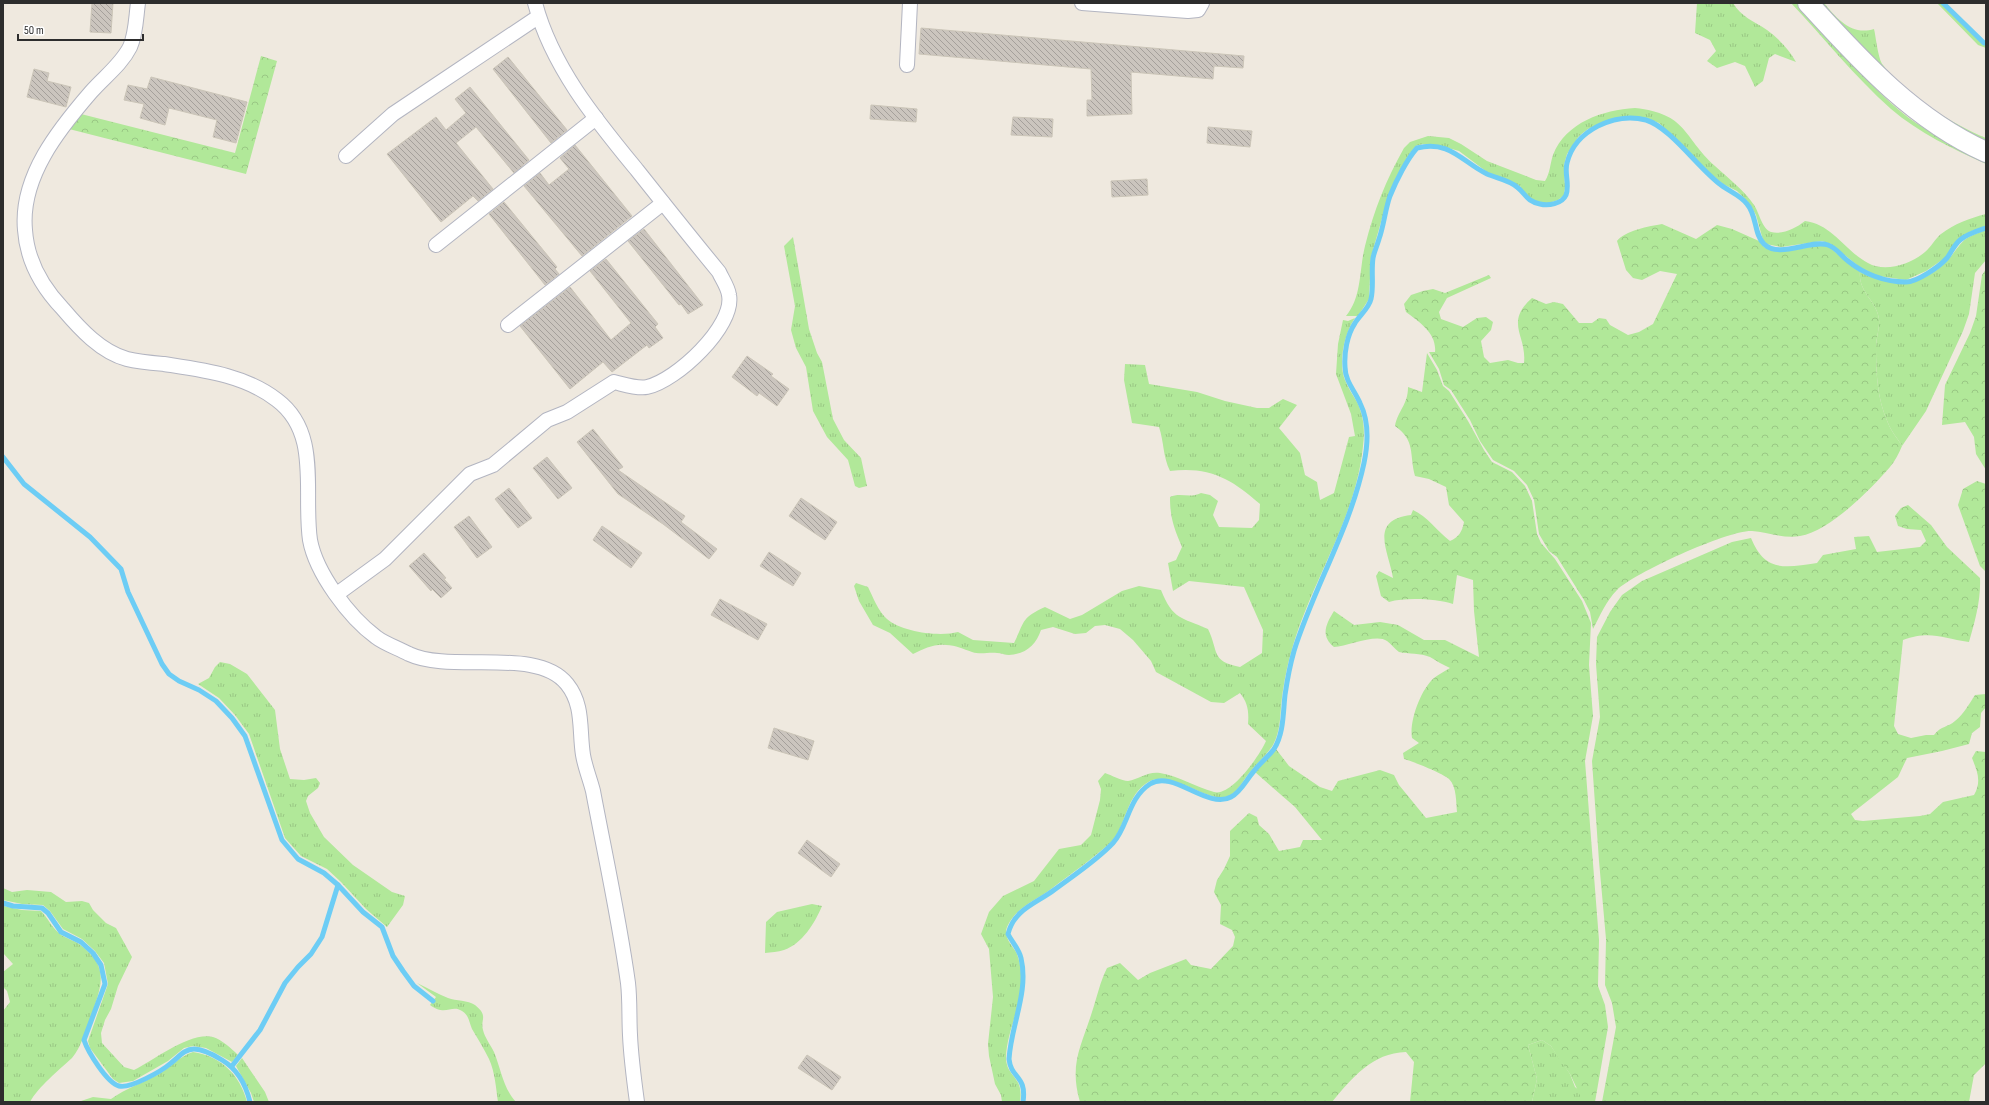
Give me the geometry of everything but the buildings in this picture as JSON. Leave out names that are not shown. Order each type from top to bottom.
[{"type":"street","points":[[138,3],[133,38],[124,57],[93,89],[63,125],[39,167],[30,190],[25,212],[25,231],[32,264],[52,298],[88,336],[108,350],[125,359],[180,366],[237,379],[250,384],[280,401],[301,429],[308,471],[309,520],[314,559],[348,611],[378,640],[420,659],[439,662],[530,665],[546,668],[559,676],[574,695],[579,708],[583,756],[591,784],[608,866],[628,987],[630,1035],[637,1102]]},
{"type":"street","points":[[337,594],[386,559],[470,474],[493,465],[547,420],[567,412],[614,382],[646,387],[657,384],[695,356],[709,343],[728,308],[729,294],[719,272],[662,203],[596,118],[563,70],[550,47],[534,3]]},
{"type":"street","points":[[907,65],[910,3]]},
{"type":"street","points":[[1082,3],[1188,11],[1198,10],[1202,3]]},
{"type":"street","points":[[1808,3],[1881,79],[1908,104],[1957,138],[1986,152]]},
{"type":"street","points":[[346,156],[393,114],[538,17]]},
{"type":"street","points":[[436,245],[596,118]]},
{"type":"street","points":[[508,325],[662,203]]},
{"type":"green space","points":[[1697,3],[1733,3],[1740,12],[1767,30],[1780,41],[1796,62],[1775,54],[1769,58],[1763,81],[1755,87],[1745,66],[1735,62],[1717,68],[1707,61],[1716,51],[1710,40],[1695,33]]},
{"type":"green space","points":[[1791,3],[1800,3],[1885,98],[1916,123],[1986,160],[1986,164],[1925,133],[1913,126],[1891,109],[1852,71]]},
{"type":"green space","points":[[1815,3],[1824,3],[1834,15],[1852,28],[1866,31],[1874,29],[1881,62],[1892,75],[1916,97],[1930,107],[1973,133],[1986,138],[1986,147],[1933,117]]},
{"type":"green space","points":[[1937,3],[1942,3],[1983,45],[1986,44],[1986,48],[1978,45]]},
{"type":"green space","points":[[261,56],[277,61],[246,174],[69,129],[81,114],[235,153]]},
{"type":"green space","points":[[1635,108],[1665,115],[1675,121],[1704,155],[1741,189],[1756,208],[1765,228],[1771,232],[1780,233],[1798,226],[1805,221],[1815,223],[1831,232],[1852,252],[1868,263],[1875,266],[1890,267],[1898,266],[1913,260],[1927,250],[1941,234],[1962,222],[1986,214],[1986,226],[1969,232],[1957,240],[1945,258],[1926,271],[1906,280],[1885,277],[1874,275],[1862,269],[1831,244],[1822,241],[1781,247],[1766,244],[1763,240],[1756,215],[1749,203],[1737,191],[1723,184],[1711,174],[1659,123],[1646,118],[1621,117],[1588,129],[1579,136],[1567,154],[1564,165],[1564,195],[1558,200],[1549,203],[1541,203],[1532,200],[1525,195],[1520,186],[1487,172],[1459,151],[1441,146],[1423,144],[1416,146],[1410,153],[1389,194],[1371,257],[1369,299],[1358,316],[1346,316],[1355,300],[1363,255],[1372,220],[1386,184],[1404,148],[1410,142],[1428,136],[1449,138],[1487,161],[1536,180],[1545,181],[1553,155],[1559,144],[1576,126],[1598,115],[1623,109]]},
{"type":"green space","points":[[1662,224],[1696,239],[1717,225],[1732,229],[1759,241],[1764,247],[1772,250],[1794,250],[1821,245],[1829,247],[1860,272],[1862,285],[1878,313],[1879,319],[1876,344],[1876,366],[1881,405],[1889,426],[1902,446],[1892,465],[1872,487],[1849,508],[1824,526],[1812,533],[1794,537],[1752,531],[1740,533],[1723,537],[1682,554],[1642,573],[1617,590],[1606,604],[1593,629],[1590,612],[1584,600],[1557,557],[1549,551],[1539,534],[1534,500],[1527,485],[1514,471],[1493,460],[1480,441],[1470,420],[1451,390],[1444,385],[1439,369],[1429,352],[1435,352],[1433,339],[1421,324],[1406,312],[1404,304],[1411,295],[1433,289],[1445,293],[1489,275],[1491,278],[1447,298],[1439,312],[1441,319],[1463,327],[1477,318],[1486,317],[1493,322],[1491,330],[1481,341],[1484,357],[1490,363],[1508,360],[1524,363],[1523,345],[1518,322],[1519,315],[1532,298],[1546,304],[1554,302],[1563,304],[1579,323],[1592,323],[1599,318],[1606,319],[1610,325],[1628,335],[1639,332],[1653,324],[1677,274],[1660,271],[1642,280],[1633,278],[1626,270],[1617,241],[1625,234]]},
{"type":"green space","points":[[1986,230],[1986,260],[1975,273],[1969,314],[1963,331],[1926,411],[1902,446],[1889,426],[1881,405],[1876,366],[1876,344],[1879,319],[1875,307],[1862,285],[1860,272],[1891,282],[1903,284],[1913,282],[1940,268],[1967,238]]},
{"type":"green space","points":[[793,237],[809,329],[817,353],[822,362],[833,419],[844,440],[861,458],[867,486],[859,488],[855,486],[848,460],[827,437],[813,411],[806,367],[796,348],[791,330],[795,306],[784,246]]},
{"type":"green space","points":[[1986,269],[1986,470],[1976,454],[1974,437],[1965,422],[1942,425],[1945,385],[1970,333],[1976,316],[1982,275]]},
{"type":"green space","points":[[1355,318],[1345,340],[1342,365],[1345,380],[1359,407],[1364,429],[1364,440],[1359,473],[1351,500],[1332,551],[1299,627],[1288,663],[1276,740],[1268,752],[1231,795],[1223,797],[1213,796],[1170,780],[1159,779],[1150,781],[1136,794],[1116,836],[1110,843],[1089,861],[1015,914],[1007,927],[1006,935],[1017,954],[1021,969],[1021,984],[1018,1005],[1009,1036],[1006,1057],[1009,1069],[1020,1087],[1021,1093],[1020,1102],[1002,1102],[1001,1095],[995,1084],[988,1044],[993,997],[989,949],[981,934],[989,912],[1003,896],[1034,881],[1059,849],[1081,845],[1091,835],[1100,800],[1101,789],[1098,781],[1105,773],[1126,781],[1151,773],[1167,774],[1207,790],[1221,792],[1236,782],[1244,774],[1258,756],[1266,741],[1248,724],[1245,700],[1240,693],[1224,703],[1211,702],[1156,672],[1151,661],[1133,640],[1120,629],[1105,625],[1095,626],[1086,633],[1075,634],[1053,627],[1041,630],[1030,648],[1020,653],[1009,655],[998,653],[975,653],[950,645],[937,645],[913,654],[890,633],[873,625],[859,601],[854,586],[856,583],[868,587],[876,604],[884,616],[902,627],[931,634],[958,632],[973,640],[1014,643],[1022,625],[1028,617],[1045,607],[1070,619],[1082,615],[1122,591],[1139,586],[1161,590],[1165,600],[1174,612],[1184,619],[1208,629],[1217,654],[1224,662],[1240,667],[1262,653],[1263,630],[1244,587],[1189,581],[1173,591],[1168,563],[1176,560],[1182,547],[1173,523],[1170,497],[1178,495],[1197,495],[1201,493],[1210,495],[1218,501],[1213,515],[1219,527],[1252,528],[1259,520],[1260,504],[1230,481],[1219,476],[1197,471],[1170,471],[1166,460],[1159,427],[1132,423],[1124,380],[1125,364],[1145,365],[1149,384],[1197,392],[1225,401],[1257,408],[1269,408],[1283,399],[1297,405],[1279,428],[1300,453],[1305,475],[1317,482],[1320,500],[1334,493],[1349,437],[1355,436],[1351,414],[1336,374],[1338,344],[1343,320],[1348,321]]},
{"type":"green space","points":[[1427,353],[1437,370],[1443,386],[1449,391],[1492,462],[1512,472],[1525,486],[1532,501],[1537,534],[1541,543],[1555,559],[1582,601],[1591,623],[1589,665],[1593,716],[1585,761],[1599,940],[1598,986],[1605,1005],[1608,1027],[1595,1102],[1580,1095],[1570,1074],[1551,1046],[1542,1040],[1528,1045],[1537,1079],[1532,1102],[1410,1102],[1414,1062],[1406,1052],[1394,1053],[1383,1057],[1364,1068],[1347,1084],[1332,1102],[1080,1102],[1077,1089],[1076,1066],[1080,1046],[1100,984],[1107,968],[1120,963],[1138,980],[1150,973],[1186,959],[1191,965],[1211,969],[1233,946],[1235,937],[1232,930],[1220,924],[1221,905],[1214,892],[1217,880],[1230,856],[1230,831],[1249,813],[1257,817],[1259,825],[1269,834],[1279,851],[1300,847],[1303,840],[1322,840],[1295,807],[1255,772],[1276,749],[1289,766],[1320,787],[1332,791],[1338,781],[1380,770],[1394,775],[1399,785],[1426,818],[1457,812],[1455,791],[1452,782],[1435,771],[1404,759],[1403,753],[1419,743],[1412,738],[1412,723],[1421,697],[1429,683],[1434,678],[1450,668],[1430,657],[1399,652],[1387,641],[1382,639],[1370,639],[1334,647],[1327,639],[1326,634],[1327,625],[1334,611],[1354,625],[1380,622],[1398,625],[1424,640],[1445,640],[1479,657],[1474,611],[1473,580],[1457,575],[1453,604],[1421,599],[1396,600],[1389,602],[1381,596],[1376,576],[1379,571],[1393,578],[1384,539],[1385,530],[1389,523],[1398,518],[1411,515],[1413,510],[1423,516],[1450,541],[1460,534],[1464,522],[1449,505],[1446,487],[1429,479],[1415,476],[1409,443],[1402,432],[1395,426],[1396,420],[1405,403],[1408,387],[1422,392]]},
{"type":"green space","points":[[1977,481],[1986,484],[1986,572],[1980,566],[1958,505],[1963,489]]},
{"type":"green space","points":[[1908,505],[1931,525],[1947,547],[1980,578],[1980,594],[1969,642],[1929,635],[1912,637],[1903,640],[1894,726],[1898,734],[1911,738],[1934,735],[1958,718],[1975,695],[1986,694],[1986,707],[1981,713],[1980,727],[1972,733],[1969,744],[1907,758],[1898,777],[1851,814],[1855,820],[1863,821],[1920,816],[1930,814],[1943,802],[1974,795],[1978,785],[1978,776],[1972,758],[1976,751],[1986,752],[1986,1063],[1974,1075],[1969,1102],[1602,1102],[1616,1027],[1612,1003],[1605,985],[1606,939],[1592,761],[1600,717],[1596,664],[1597,637],[1610,612],[1622,595],[1642,581],[1732,542],[1751,538],[1763,557],[1769,562],[1785,566],[1817,563],[1823,555],[1856,549],[1854,537],[1869,536],[1877,552],[1920,547],[1926,541],[1921,530],[1907,529],[1898,526],[1895,516],[1901,508]]},
{"type":"green space","points":[[220,662],[230,664],[247,674],[275,710],[280,749],[290,779],[304,780],[316,778],[320,783],[318,788],[308,796],[306,801],[310,813],[324,837],[353,865],[392,892],[405,896],[403,905],[387,927],[366,909],[327,869],[301,856],[285,838],[249,734],[235,715],[219,698],[198,684],[209,678],[215,667]]},
{"type":"green space","points":[[3,888],[12,892],[27,890],[51,892],[66,902],[82,901],[89,903],[93,910],[106,923],[116,928],[132,957],[118,986],[111,1009],[105,1020],[101,1033],[102,1043],[124,1067],[134,1070],[184,1042],[204,1036],[213,1037],[220,1040],[238,1055],[232,1062],[206,1048],[193,1046],[184,1048],[168,1061],[133,1081],[119,1083],[113,1079],[90,1048],[88,1041],[108,984],[104,963],[95,951],[82,939],[63,929],[50,911],[43,905],[22,904],[3,900]]},
{"type":"green space","points":[[812,904],[822,906],[812,926],[802,938],[791,947],[784,950],[765,953],[766,922],[777,912]]},
{"type":"green space","points":[[3,906],[22,910],[41,911],[57,932],[79,944],[89,952],[96,961],[101,978],[95,1006],[78,1049],[72,1058],[43,1085],[30,1102],[3,1102],[3,1011],[10,1002],[7,991],[3,987],[3,972],[13,964],[3,953]]},
{"type":"green space","points":[[417,983],[448,998],[472,1003],[482,1012],[482,1026],[484,1033],[494,1052],[505,1085],[516,1102],[498,1102],[493,1069],[466,1015],[458,1009],[440,1010],[430,1005],[436,997]]},
{"type":"green space","points":[[1542,1040],[1551,1046],[1570,1074],[1575,1087],[1595,1102],[1532,1102],[1537,1079],[1528,1045]]},
{"type":"green space","points":[[193,1052],[203,1054],[221,1062],[228,1068],[240,1083],[247,1102],[78,1102],[93,1097],[111,1099],[159,1074],[184,1056]]},
{"type":"green space","points":[[242,1058],[265,1092],[269,1102],[254,1102],[251,1093],[236,1066]]},
{"type":"waterway","points":[[1943,3],[1984,43],[1986,43]]},
{"type":"waterway","points":[[1023,1102],[1023,1087],[1010,1065],[1009,1059],[1010,1046],[1023,983],[1021,958],[1008,934],[1015,918],[1085,868],[1113,843],[1122,829],[1137,797],[1150,784],[1159,781],[1169,782],[1211,798],[1222,800],[1231,797],[1241,789],[1256,768],[1274,749],[1280,736],[1286,690],[1294,651],[1311,604],[1350,511],[1364,463],[1367,440],[1365,417],[1345,372],[1347,344],[1352,328],[1371,299],[1373,258],[1381,234],[1390,196],[1402,170],[1417,148],[1428,146],[1447,150],[1487,174],[1514,185],[1535,203],[1547,205],[1558,202],[1566,195],[1566,167],[1571,151],[1578,141],[1587,133],[1609,121],[1634,118],[1646,120],[1665,131],[1712,178],[1744,201],[1750,209],[1761,240],[1770,248],[1778,250],[1813,244],[1828,245],[1834,248],[1854,266],[1890,281],[1906,282],[1922,277],[1943,262],[1960,240],[1972,233],[1986,228]]},
{"type":"waterway","points":[[3,457],[24,484],[90,537],[121,569],[128,592],[162,664],[169,674],[216,701],[232,718],[245,736],[282,840],[298,859],[324,873],[338,885],[363,912],[382,927],[393,956],[403,971],[414,986],[433,1001]]},
{"type":"waterway","points":[[232,1066],[260,1030],[285,983],[311,954],[322,937],[338,885]]},
{"type":"waterway","points":[[3,903],[13,906],[42,908],[48,913],[61,932],[81,942],[93,953],[101,965],[105,984],[84,1040],[89,1052],[98,1066],[114,1084],[124,1086],[146,1079],[167,1066],[184,1052],[190,1049],[198,1049],[212,1054],[232,1068],[240,1078],[250,1102]]}]
